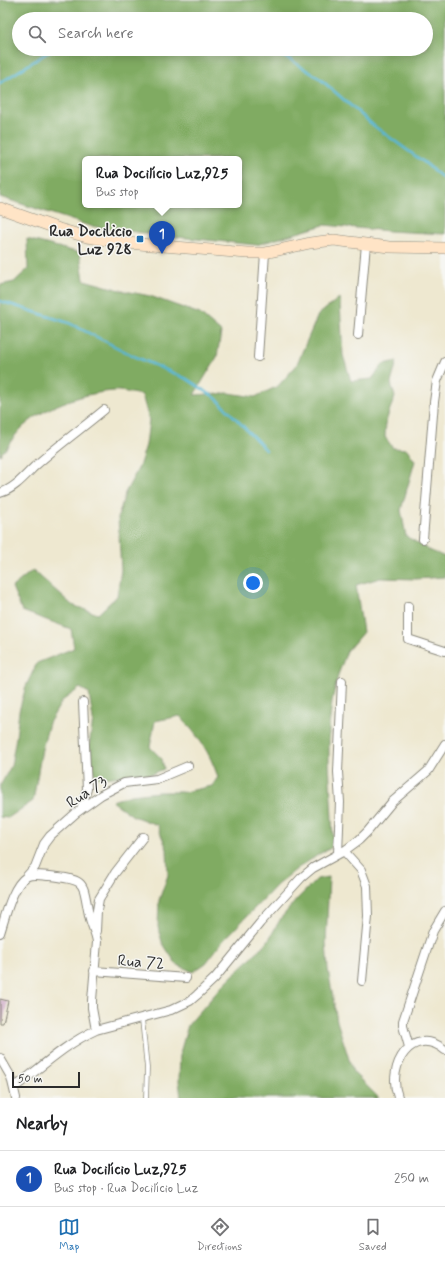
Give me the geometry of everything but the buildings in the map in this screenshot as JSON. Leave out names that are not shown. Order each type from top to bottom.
[{"type":"main road","points":[[0,208],[59,229],[87,237],[247,253],[265,253],[334,240],[404,248],[445,248]]},
{"type":"street","points":[[358,335],[366,244]]},
{"type":"street","points":[[258,357],[265,253]]},
{"type":"street","points":[[423,539],[434,402],[437,380],[445,362]]},
{"type":"street","points":[[0,493],[20,481],[34,467],[104,410]]},
{"type":"street","points":[[408,606],[408,639],[445,651]]},
{"type":"street","points":[[342,681],[338,772],[341,853],[361,870],[367,886],[368,916],[362,981]]},
{"type":"street","points":[[81,809],[87,789],[83,702]]},
{"type":"street","points":[[15,1087],[72,1044],[96,1030],[171,1010],[190,1001],[215,978],[260,923],[301,878],[313,868],[341,853],[359,840],[399,795],[428,771],[445,744]]},
{"type":"street","name":"Rua 73","points":[[0,933],[16,889],[35,867],[44,844],[50,836],[81,809],[114,787],[124,783],[157,779],[188,766]]},
{"type":"street","points":[[96,1030],[92,1008],[97,910],[99,899],[115,873],[143,837]]},
{"type":"street","points":[[26,877],[34,875],[71,879],[82,885],[85,890],[89,917],[96,936]]},
{"type":"street","points":[[409,1047],[403,1021],[433,931],[445,911]]},
{"type":"street","name":"Rua 72","points":[[94,971],[186,978]]},
{"type":"street","points":[[398,1097],[395,1090],[395,1082],[398,1060],[409,1047],[426,1041],[438,1044],[445,1050]]},
{"type":"street","points":[[0,1058],[11,1077],[15,1087],[16,1098]]},
{"type":"lane","points":[[142,1018],[147,1068],[146,1098]]},
{"type":"green space","points":[[0,0],[445,0],[445,234],[324,225],[256,245],[90,226],[0,197]]},
{"type":"green space","points":[[27,239],[80,253],[84,280],[120,290],[150,296],[200,314],[221,332],[217,357],[194,395],[229,393],[255,397],[278,386],[296,366],[318,315],[339,298],[343,355],[351,381],[372,379],[383,364],[397,361],[391,383],[395,397],[386,422],[385,437],[393,448],[407,449],[415,461],[401,510],[406,536],[429,550],[445,557],[445,577],[416,579],[380,578],[356,585],[363,632],[347,651],[338,675],[332,701],[329,727],[329,762],[333,838],[331,848],[298,868],[278,884],[223,941],[206,963],[193,972],[176,964],[162,942],[158,927],[159,900],[168,875],[167,849],[157,825],[133,816],[112,801],[131,795],[158,792],[185,792],[212,786],[218,777],[211,759],[193,731],[180,716],[155,721],[150,747],[162,759],[164,769],[152,774],[99,778],[92,771],[89,746],[93,720],[89,693],[80,688],[62,701],[49,723],[42,749],[33,801],[8,818],[0,817],[0,786],[11,766],[19,711],[26,686],[37,663],[74,648],[71,629],[22,611],[12,587],[33,570],[72,605],[98,614],[117,596],[121,570],[118,518],[125,493],[139,467],[146,445],[149,420],[142,395],[117,391],[102,392],[76,398],[51,408],[28,422],[0,455],[0,285],[14,282],[28,269]]},
{"type":"green space","points":[[329,877],[326,943],[328,969],[337,1021],[353,1072],[379,1098],[181,1098],[179,1081],[180,1053],[188,1025],[223,985],[268,941],[281,918],[298,898],[317,879]]},
{"type":"waterway","points":[[0,83],[42,56]]},
{"type":"waterway","points":[[282,56],[319,78],[374,126],[425,163],[445,180]]},
{"type":"waterway","points":[[0,301],[69,323],[136,357],[187,379],[216,398],[266,450]]},
{"type":"place","name":"Rua Docilicio Luz 928","points":[[140,239]]},
{"type":"place","name":"Rua Docilício Luz,925","points":[[162,254]]}]
